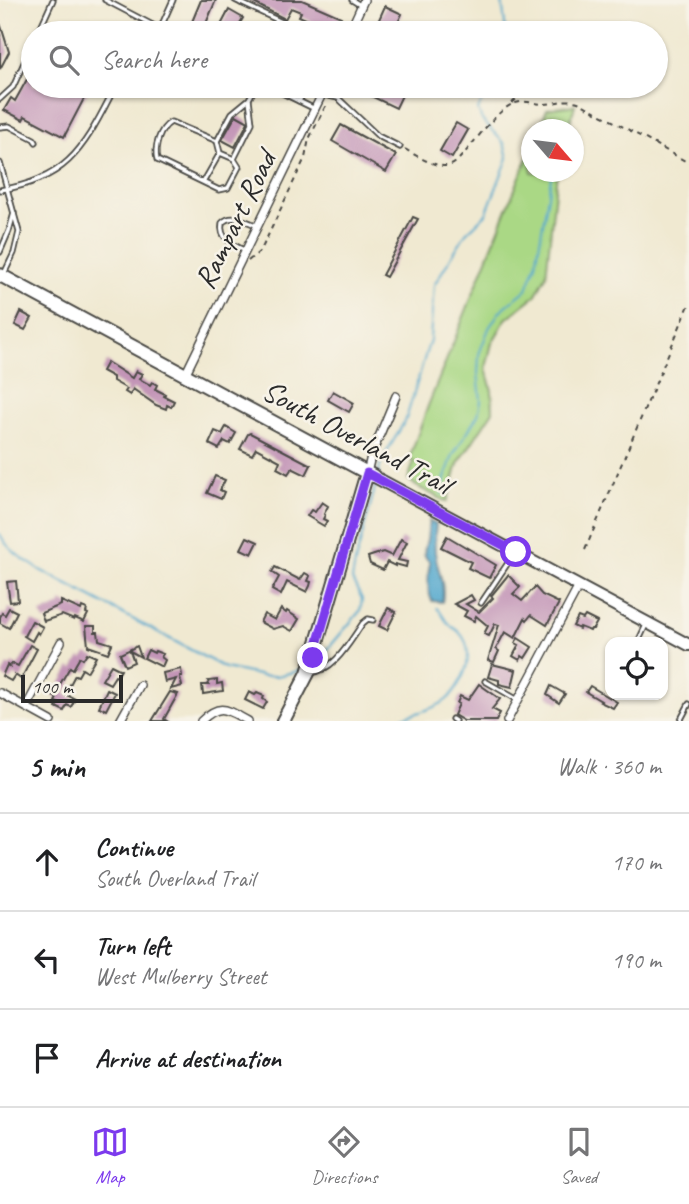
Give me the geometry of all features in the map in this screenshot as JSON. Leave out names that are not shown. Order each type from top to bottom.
[{"type":"main road","name":"South Overland Trail","points":[[1,275],[689,646]]},
{"type":"main road","points":[[283,721],[310,667],[374,477]]},
{"type":"street","name":"Rampart Road","points":[[185,374],[320,98]]},
{"type":"street","points":[[374,477],[371,456],[396,396]]},
{"type":"street","points":[[507,721],[579,586]]},
{"type":"street","points":[[26,707],[61,642]]},
{"type":"street","points":[[120,721],[140,685]]},
{"type":"street","points":[[1,696],[51,721]]},
{"type":"street","points":[[201,721],[214,710],[223,709],[248,721]]},
{"type":"lane","points":[[43,21],[53,0]]},
{"type":"lane","points":[[105,0],[145,21]]},
{"type":"lane","points":[[164,21],[173,0]]},
{"type":"lane","points":[[235,0],[280,21]]},
{"type":"lane","points":[[352,0],[364,6]]},
{"type":"lane","points":[[0,99],[13,87],[21,72]]},
{"type":"lane","points":[[0,190],[48,177],[62,167],[85,141],[109,98]]},
{"type":"lane","points":[[292,98],[314,109]]},
{"type":"lane","points":[[299,102],[301,98]]},
{"type":"lane","points":[[338,98],[378,136],[400,147]]},
{"type":"lane","points":[[203,182],[220,153],[217,141],[232,113],[249,99]]},
{"type":"lane","points":[[234,159],[252,123],[249,99]]},
{"type":"lane","points":[[217,141],[171,122],[166,124],[155,150],[157,160],[219,190],[229,188],[239,167],[234,159],[220,153]]},
{"type":"lane","points":[[0,127],[9,126],[36,142]]},
{"type":"lane","points":[[0,163],[19,232],[14,253],[1,275]]},
{"type":"lane","points":[[0,252],[14,211]]},
{"type":"lane","points":[[246,251],[224,237],[221,231],[222,223],[228,218],[234,218],[258,226]]},
{"type":"lane","points":[[481,603],[516,552]]},
{"type":"lane","points":[[310,667],[316,673],[326,668],[341,654],[363,623],[368,619],[373,620]]},
{"type":"lane","points":[[640,637],[647,623]]},
{"type":"lane","points":[[485,681],[518,700]]},
{"type":"lane","points":[[680,721],[689,704]]},
{"type":"path","points":[[400,147],[443,166],[452,165],[491,121],[518,98]]},
{"type":"path","points":[[511,104],[526,101],[545,104],[567,99],[578,102],[689,163]]},
{"type":"path","points":[[241,261],[247,262],[263,246],[305,158],[309,139],[327,103]]},
{"type":"path","points":[[585,550],[689,305]]},
{"type":"green space","points":[[575,105],[571,119],[543,119],[547,109]]},
{"type":"green space","points":[[521,174],[521,182],[556,182],[546,276],[535,296],[506,319],[492,343],[486,368],[492,391],[493,411],[458,464],[447,502],[408,479],[414,462],[409,459]]},
{"type":"water","points":[[429,521],[436,524],[435,548],[442,583],[442,602],[432,601],[429,592],[430,562],[424,552]]},
{"type":"building","points":[[201,0],[216,0],[207,21],[192,21]]},
{"type":"building","points":[[248,0],[302,0],[341,17],[339,21],[310,21],[299,16],[301,12],[291,8],[285,19]]},
{"type":"building","points":[[385,6],[402,14],[399,21],[378,21]]},
{"type":"building","points":[[229,10],[243,18],[241,21],[223,21]]},
{"type":"building","points":[[0,27],[9,52],[0,69]]},
{"type":"building","points":[[21,90],[21,98],[84,98],[64,137],[25,116],[23,120],[4,110],[11,98],[15,101]]},
{"type":"building","points":[[375,98],[401,98],[396,108]]},
{"type":"building","points":[[236,115],[248,122],[235,147],[222,140]]},
{"type":"building","points":[[456,123],[468,130],[452,158],[440,151]]},
{"type":"building","points":[[341,125],[396,155],[386,172],[332,141]]},
{"type":"building","points":[[413,217],[418,219],[386,277],[382,275]]},
{"type":"building","points":[[21,312],[32,318],[25,330],[15,325]]},
{"type":"building","points":[[107,362],[132,378],[136,371],[142,374],[139,379],[150,385],[152,382],[157,385],[155,389],[174,401],[171,407],[167,405],[166,409],[156,405],[133,389],[130,395],[125,392],[127,389],[102,371]]},
{"type":"building","points":[[333,391],[354,403],[349,412],[328,400]]},
{"type":"building","points":[[226,427],[236,433],[230,444],[224,441],[219,449],[209,444],[215,431],[222,434]]},
{"type":"building","points":[[250,433],[311,465],[306,475],[292,468],[288,474],[277,468],[280,461],[256,448],[252,455],[240,449]]},
{"type":"building","points":[[215,476],[225,480],[220,490],[224,492],[221,499],[207,493]]},
{"type":"building","points":[[322,502],[328,506],[323,519],[327,521],[324,526],[307,516],[311,510],[315,512]]},
{"type":"building","points":[[447,536],[496,565],[489,578],[468,568],[471,562],[441,547]]},
{"type":"building","points":[[247,537],[258,542],[252,554],[241,549]]},
{"type":"building","points":[[401,539],[407,542],[398,560],[407,562],[406,567],[387,562],[383,570],[370,564],[368,557],[383,552],[392,556]]},
{"type":"building","points":[[275,567],[300,580],[305,573],[310,576],[307,592],[287,582],[281,595],[272,590],[279,577],[272,572]]},
{"type":"building","points":[[508,575],[520,587],[513,594],[522,601],[535,587],[542,595],[559,603],[547,625],[531,615],[527,620],[525,618],[515,638],[505,632],[496,649],[499,651],[494,662],[488,660],[499,625],[495,624],[489,636],[484,634],[488,626],[476,616],[474,621],[464,616],[467,611],[454,604],[471,595],[474,600],[466,604],[479,612],[493,598],[491,596]]},
{"type":"building","points":[[16,581],[18,601],[10,602],[7,582]]},
{"type":"building","points":[[61,601],[81,610],[82,607],[87,609],[84,622],[62,615],[44,621],[41,613],[61,605]]},
{"type":"building","points":[[9,608],[17,612],[9,628],[0,623],[0,617],[2,613],[5,615]]},
{"type":"building","points":[[388,608],[396,612],[387,630],[379,626]]},
{"type":"building","points":[[281,609],[299,619],[292,631],[283,626],[273,629],[260,622],[264,614],[275,620]]},
{"type":"building","points":[[585,616],[597,622],[590,631],[573,626],[578,617],[583,619]]},
{"type":"building","points":[[32,621],[43,627],[32,641],[24,636]]},
{"type":"building","points":[[86,626],[95,626],[99,640],[112,644],[108,653],[88,646]]},
{"type":"building","points":[[518,638],[532,647],[525,658],[522,656],[520,660],[513,656],[519,645],[515,643]]},
{"type":"building","points":[[30,645],[37,649],[21,679],[15,675],[11,681],[2,676],[7,665],[10,667],[12,663],[18,666]]},
{"type":"building","points":[[137,646],[141,657],[130,651],[134,662],[125,666],[120,654]]},
{"type":"building","points":[[148,650],[163,654],[161,657],[165,660],[162,667],[144,658]]},
{"type":"building","points":[[87,653],[96,657],[87,672],[82,669],[78,676],[75,675],[65,694],[75,699],[71,707],[67,705],[64,711],[56,707],[57,698],[53,696],[70,667],[73,669],[80,657],[83,659]]},
{"type":"building","points":[[492,664],[516,670],[512,687],[499,684],[499,680],[488,677]]},
{"type":"building","points":[[111,665],[121,670],[110,684],[102,680]]},
{"type":"building","points":[[181,669],[182,686],[171,689],[176,679],[165,682],[163,673]]},
{"type":"building","points":[[217,680],[217,684],[222,683],[223,691],[203,694],[202,685],[209,685],[208,681]]},
{"type":"building","points":[[479,684],[500,699],[492,709],[500,713],[496,721],[464,721],[454,715],[460,696],[468,700]]},
{"type":"building","points":[[551,686],[565,694],[559,703],[547,695]]},
{"type":"building","points":[[590,686],[605,695],[605,700],[617,702],[613,708],[586,692]]},
{"type":"building","points":[[107,689],[115,693],[106,710],[99,707]]},
{"type":"building","points":[[170,692],[178,694],[164,719],[167,721],[152,721]]},
{"type":"building","points":[[249,692],[264,696],[263,699],[267,702],[263,709],[245,700]]},
{"type":"waterway","points":[[502,0],[505,21]]},
{"type":"waterway","points":[[378,475],[381,462],[406,419],[430,340],[434,285],[466,233],[486,214],[508,158],[504,143],[482,120],[478,110],[483,98]]},
{"type":"waterway","points":[[442,494],[453,455],[478,415],[481,401],[479,354],[489,328],[500,311],[527,289],[536,264],[550,182]]},
{"type":"waterway","points":[[316,663],[360,611],[362,599],[352,580],[376,484]]},
{"type":"waterway","points":[[0,534],[12,550],[40,570],[225,668],[263,676],[277,676],[302,670]]},
{"type":"waterway","points":[[394,721],[433,708],[445,701],[455,691],[464,673],[468,661],[466,643],[437,608]]},
{"type":"route","points":[[313,658],[367,473],[516,552]]}]
